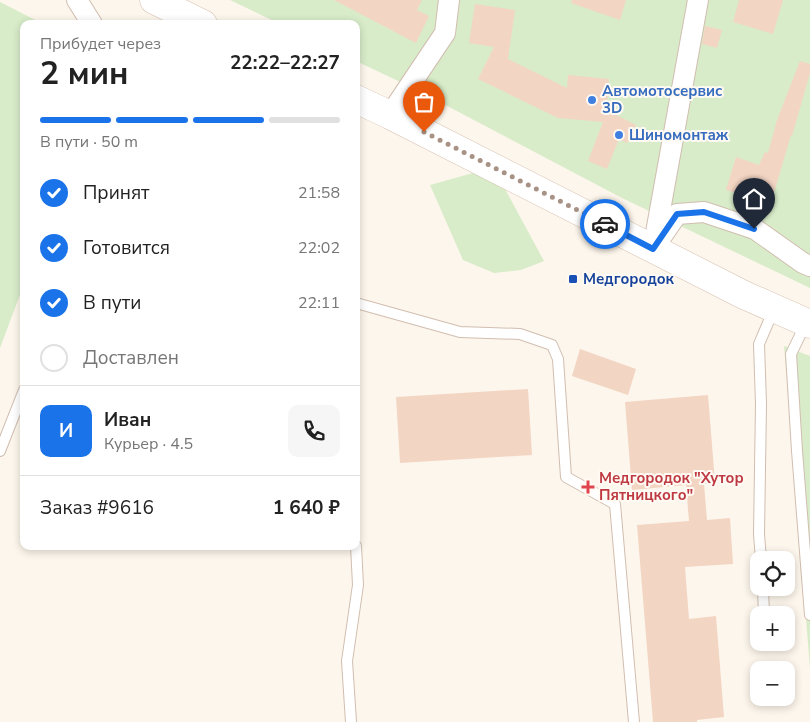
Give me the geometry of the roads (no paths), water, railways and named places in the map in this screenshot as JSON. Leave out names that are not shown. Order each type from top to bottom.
[{"type":"main road","points":[[154,0],[195,20]]},
{"type":"main road","points":[[360,101],[744,295],[808,324]]},
{"type":"street","points":[[77,0],[90,20]]},
{"type":"street","points":[[390,115],[445,33],[449,0]]},
{"type":"street","points":[[653,249],[698,0]]},
{"type":"street","points":[[653,249],[677,214],[704,212],[754,229],[810,266]]},
{"type":"lane","points":[[360,304],[460,332],[520,334],[552,345],[558,359],[566,477],[615,504],[634,722]]},
{"type":"lane","points":[[760,551],[761,404],[759,344],[774,308]]},
{"type":"lane","points":[[808,324],[791,354],[810,614]]},
{"type":"lane","points":[[0,450],[20,400]]},
{"type":"lane","points":[[352,722],[347,661],[358,585],[356,550]]},
{"type":"place","name":"Автомотосервис 3D","points":[[592,100]]},
{"type":"place","name":"Шиномонтаж","points":[[619,135]]},
{"type":"place","name":"Медгородок","points":[[573,279]]},
{"type":"place","name":"Медгородок \"Хутор Пятницкого\"","points":[[588,487]]}]
